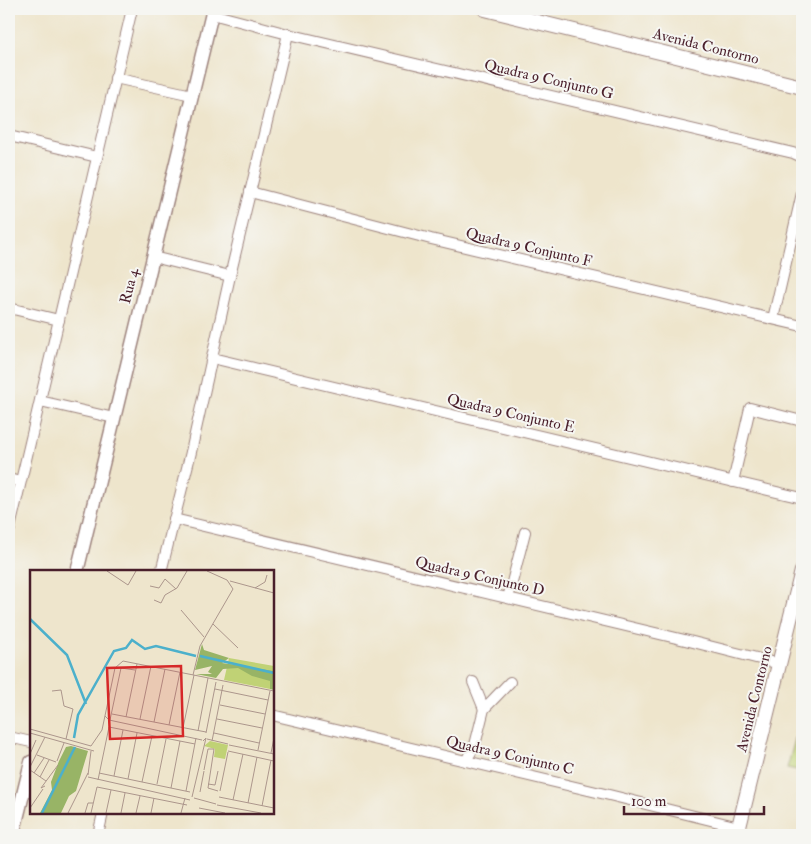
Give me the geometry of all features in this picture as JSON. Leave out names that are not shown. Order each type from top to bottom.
[{"type":"main road","name":"Avenida Contorno","points":[[485,9],[802,87]]},
{"type":"main road","name":"Avenida Contorno","points":[[738,831],[802,571]]},
{"type":"street","points":[[9,532],[132,9]]},
{"type":"street","name":"Quadra 9 Conjunto G","points":[[212,11],[288,34],[735,139],[793,153],[802,157]]},
{"type":"street","name":"Rua 4","points":[[77,570],[212,11]]},
{"type":"street","points":[[161,570],[192,452],[230,276],[288,34]]},
{"type":"street","points":[[116,78],[192,95]]},
{"type":"street","points":[[9,136],[97,157]]},
{"type":"street","name":"Quadra 9 Conjunto F","points":[[250,192],[430,239],[802,326]]},
{"type":"street","points":[[772,319],[802,193]]},
{"type":"street","points":[[153,257],[230,276]]},
{"type":"street","points":[[9,308],[59,320]]},
{"type":"street","name":"Quadra 9 Conjunto E","points":[[212,358],[802,498]]},
{"type":"street","points":[[40,401],[114,418]]},
{"type":"street","points":[[733,482],[750,408],[802,421]]},
{"type":"street","points":[[9,479],[20,482]]},
{"type":"street","name":"Quadra 9 Conjunto D","points":[[174,519],[780,664]]},
{"type":"street","points":[[508,598],[525,532]]},
{"type":"street","points":[[473,682],[484,709]]},
{"type":"street","points":[[466,760],[475,745],[484,709],[510,682]]},
{"type":"street","name":"Quadra 9 Conjunto C","points":[[274,715],[466,760],[738,831]]},
{"type":"street","points":[[9,737],[30,742]]},
{"type":"street","points":[[14,835],[30,766]]},
{"type":"street","points":[[98,835],[103,814]]},
{"type":"green space","points":[[802,714],[802,771],[787,768]]}]
